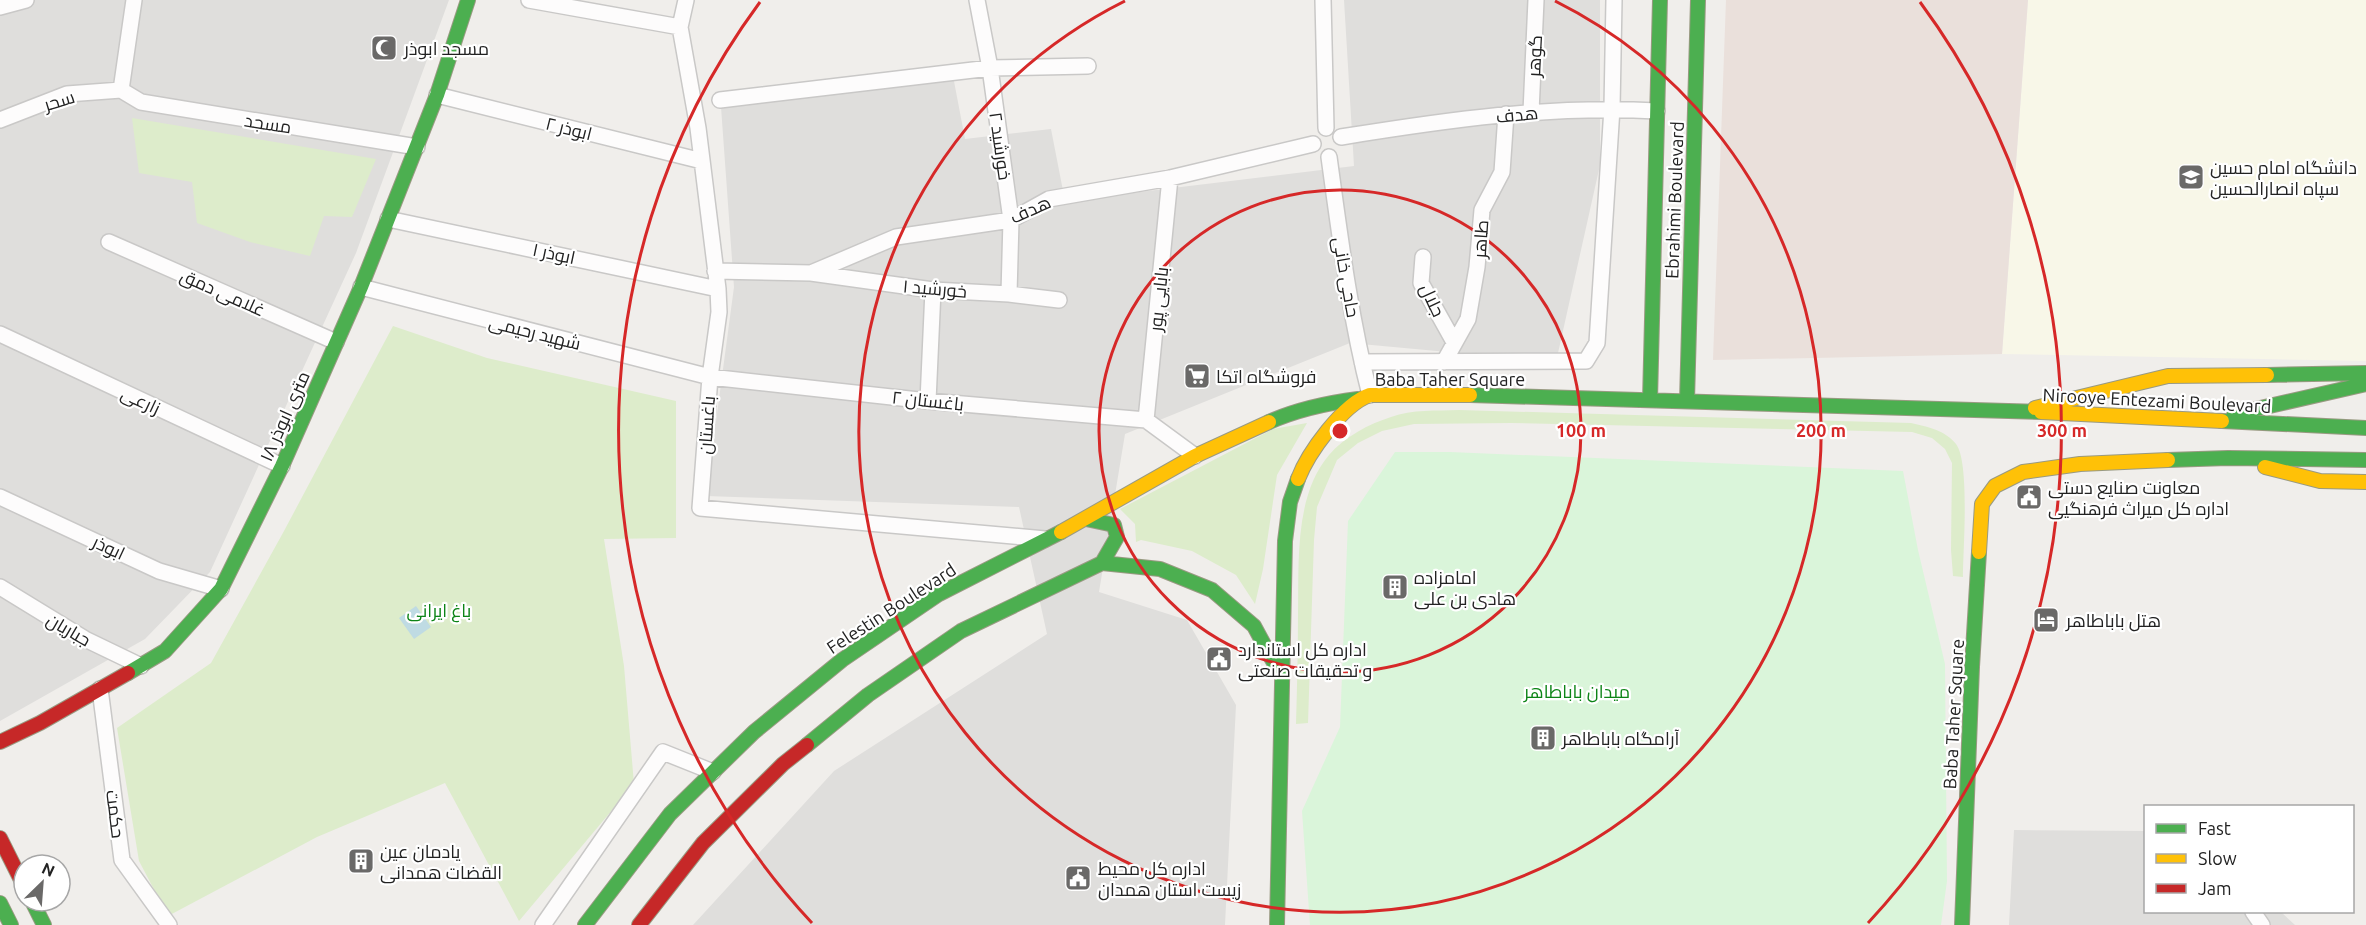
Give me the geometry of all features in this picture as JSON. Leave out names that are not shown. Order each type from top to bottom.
[{"type":"main road","name":"۱۸ متری ابوذر","points":[[0,742],[40,723],[165,651],[221,589],[282,466],[361,287],[437,95],[468,0]]},
{"type":"main road","name":"Ebrahimi Boulevard","points":[[1650,400],[1660,0]]},
{"type":"main road","name":"Ebrahimi Boulevard","points":[[1687,401],[1683,349],[1698,0]]},
{"type":"main road","points":[[1651,339],[1656,349],[1663,354]]},
{"type":"main road","points":[[2021,412],[2168,376],[2366,373]]},
{"type":"main road","points":[[2204,420],[2366,384]]},
{"type":"main road","name":"Baba Taher Square","points":[[1277,925],[1285,541],[1290,502],[1303,467],[1319,441],[1364,397],[1435,394],[1947,408]]},
{"type":"main road","name":"Felestin Boulevard","points":[[585,925],[670,814],[754,732],[842,660],[939,594],[1086,519],[1195,456],[1288,413],[1325,403],[1364,397]]},
{"type":"main road","name":"Nirooye Entezami Boulevard","points":[[1947,408],[2366,428]]},
{"type":"main road","points":[[2228,458],[2366,460]]},
{"type":"main road","points":[[2228,458],[2320,481],[2366,482]]},
{"type":"main road","name":"Baba Taher Square","points":[[1962,925],[1972,667],[1982,504],[1995,486],[2023,472],[2080,464],[2228,458]]},
{"type":"main road","points":[[1086,519],[1114,525],[1117,537],[1102,563]]},
{"type":"main road","points":[[639,925],[703,843],[783,764],[868,695],[961,631],[1102,563],[1160,569],[1212,590],[1254,626],[1281,674]]},
{"type":"main road","points":[[0,838],[12,862]]},
{"type":"main road","points":[[0,903],[11,925]]},
{"type":"street","points":[[0,7],[26,0]]},
{"type":"street","points":[[121,90],[134,0]]},
{"type":"street","points":[[529,0],[680,27]]},
{"type":"street","name":"باغستان","points":[[686,0],[680,27],[702,161],[719,312],[710,377],[700,508],[1046,539]]},
{"type":"street","name":"خورشید ۲","points":[[977,0],[990,68],[1011,220],[1009,294]]},
{"type":"street","points":[[1323,0],[1326,128]]},
{"type":"street","name":"گوهر","points":[[1531,112],[1536,0]]},
{"type":"street","points":[[1362,363],[1586,361],[1597,342],[1612,108],[1614,0]]},
{"type":"street","points":[[720,100],[990,68],[1088,66]]},
{"type":"street","name":"سحر","points":[[0,120],[67,94],[121,90]]},
{"type":"street","name":"مسجد","points":[[121,90],[141,102],[417,147]]},
{"type":"street","name":"ابوذر ۲","points":[[437,95],[702,161]]},
{"type":"street","name":"هدف","points":[[1341,136],[1531,112],[1612,108],[1657,111]]},
{"type":"street","name":"طاهر","points":[[1444,362],[1468,320],[1478,267],[1482,210],[1502,172],[1506,114]]},
{"type":"street","points":[[1326,128],[1338,131],[1341,136],[1340,150],[1329,157],[1322,156],[1316,151],[1313,144],[1314,136],[1319,130],[1326,128]]},
{"type":"street","name":"هدف","points":[[715,271],[811,273],[896,237],[1011,220],[1049,199],[1170,178],[1313,144]]},
{"type":"street","name":"حاجی خانی","points":[[1329,157],[1339,231],[1362,363],[1364,397]]},
{"type":"street","name":"بابایی پور","points":[[1146,420],[1170,178]]},
{"type":"street","name":"ابوذر ۱","points":[[388,219],[718,289]]},
{"type":"street","name":"غلامی دمق","points":[[109,242],[336,342]]},
{"type":"street","name":"جلال","points":[[1424,257],[1421,283],[1454,342]]},
{"type":"street","name":"خورشید ۱","points":[[811,273],[933,290],[1009,294],[1059,300]]},
{"type":"street","name":"شهید رحیمی","points":[[361,287],[710,377]]},
{"type":"street","points":[[928,401],[933,290]]},
{"type":"street","name":"زارعی","points":[[0,334],[282,466]]},
{"type":"street","name":"باغستان ۲","points":[[710,377],[928,401],[1146,420]]},
{"type":"street","points":[[1146,420],[1195,456]]},
{"type":"street","name":"ابوذر","points":[[0,497],[159,571],[221,589]]},
{"type":"street","name":"جباریان","points":[[0,587],[76,634],[141,666]]},
{"type":"street","name":"حکمت","points":[[100,689],[122,860],[169,925]]},
{"type":"street","points":[[543,925],[663,752],[712,772]]},
{"type":"shaded area","points":[[0,0],[449,0],[356,253],[210,572],[145,639],[0,721]]},
{"type":"shaded area","points":[[1344,0],[1600,0],[1600,165],[1556,362],[1350,343],[1125,434],[1099,592],[1187,620],[1236,705],[1225,925],[693,925],[834,771],[1047,634],[1019,507],[706,496],[734,287],[721,107],[953,76],[965,139],[1051,129],[1065,201],[1354,166]]},
{"type":"shaded area","points":[[1726,0],[2028,0],[2002,354],[1713,360]]},
{"type":"shaded area","name":"دانشگاه امام حسین سپاه انصارالحسین","points":[[2028,0],[2366,0],[2366,361],[2002,354]]},
{"type":"shaded area","points":[[2014,830],[2144,831],[2144,913],[2282,913],[2295,925],[2009,925]]},
{"type":"green space","points":[[132,118],[376,159],[352,217],[324,216],[310,256],[250,242],[197,223],[192,182],[139,173]]},
{"type":"green space","name":"باغ ایرانی","points":[[393,326],[487,358],[676,401],[676,538],[604,539],[624,666],[634,784],[519,921],[445,783],[317,837],[168,916],[139,861],[117,728],[211,663]]},
{"type":"green space","points":[[1459,410],[1911,423],[1930,428],[1952,439],[1960,454],[1964,487],[1963,577],[1953,576],[1952,463],[1945,449],[1932,438],[1912,432],[1511,423],[1414,424],[1382,431],[1358,443],[1337,460],[1317,507],[1308,723],[1296,724],[1299,553],[1304,510],[1318,472],[1329,455],[1342,442],[1374,423],[1407,413]]},
{"type":"green space","points":[[1307,423],[1277,475],[1263,569],[1255,604],[1236,575],[1192,551],[1141,540],[1136,542],[1135,524],[1120,509],[1273,429]]},
{"type":"green space","name":"میدان باباطاهر","points":[[1395,452],[1450,452],[1903,471],[1918,550],[1945,664],[1947,881],[1941,925],[1310,925],[1302,811],[1340,727],[1348,521]]},
{"type":"water","points":[[416,606],[431,627],[414,639],[399,618]]},
{"type":"traffic: fast","points":[[128,673],[165,651],[221,589],[282,466],[361,287],[437,95],[468,0]]},
{"type":"traffic: fast","points":[[1650,400],[1660,0]]},
{"type":"traffic: fast","points":[[1687,401],[1698,0]]},
{"type":"traffic: fast","points":[[2267,375],[2366,373]]},
{"type":"traffic: fast","points":[[2234,414],[2366,384]]},
{"type":"traffic: fast","points":[[1470,395],[2041,412]]},
{"type":"traffic: fast","points":[[1269,422],[1313,407],[1358,399]]},
{"type":"traffic: fast","points":[[2222,421],[2366,428]]},
{"type":"traffic: fast","points":[[2168,460],[2228,458],[2366,460]]},
{"type":"traffic: fast","points":[[1277,925],[1285,541],[1290,502],[1298,479]]},
{"type":"traffic: fast","points":[[1086,519],[1114,525],[1117,537],[1102,563]]},
{"type":"traffic: fast","points":[[585,925],[670,814],[754,732],[842,660],[939,594],[1061,532]]},
{"type":"traffic: fast","points":[[1962,925],[1979,552]]},
{"type":"traffic: fast","points":[[807,745],[868,695],[961,631],[1102,563],[1160,569],[1212,590],[1254,626],[1280,674]]},
{"type":"traffic: fast","points":[[0,903],[11,925]]},
{"type":"traffic: fast","points":[[38,913],[44,925]]},
{"type":"traffic: slow","points":[[2035,408],[2168,376],[2267,375]]},
{"type":"traffic: slow","points":[[1298,479],[1318,443],[1338,419],[1349,408],[1370,395],[1470,395]]},
{"type":"traffic: slow","points":[[2041,412],[2222,421]]},
{"type":"traffic: slow","points":[[1061,532],[1195,456],[1269,422]]},
{"type":"traffic: slow","points":[[1979,552],[1982,504],[1995,486],[2023,472],[2080,464],[2168,460]]},
{"type":"traffic: slow","points":[[2265,467],[2320,481],[2366,482]]},
{"type":"traffic: jam","points":[[0,742],[40,723],[128,673]]},
{"type":"traffic: jam","points":[[639,925],[703,843],[783,764],[807,745]]},
{"type":"traffic: jam","points":[[0,838],[12,862]]},
{"type":"place","name":"مسجد ابوذر","points":[[384,48]]},
{"type":"place","name":"دانشگاه امام حسین سپاه انصارالحسین","points":[[2191,177]]},
{"type":"place","name":"فروشگاه اتکا","points":[[1197,376]]},
{"type":"place","name":"معاونت صنایع دستی اداره کل میراث فرهنگیی","points":[[2029,497]]},
{"type":"place","name":"امامزاده هادی بن علی","points":[[1395,587]]},
{"type":"place","name":"هتل باباطاهر","points":[[2046,620]]},
{"type":"place","name":"اداره کل استاندارد و تحقیقات صنعتی","points":[[1219,659]]},
{"type":"place","name":"آرامگاه باباطاهر","points":[[1543,738]]},
{"type":"place","name":"یادمان عین القضات همدانی","points":[[361,861]]},
{"type":"place","name":"اداره کل محیط زیست استان همدان","points":[[1078,878]]}]
